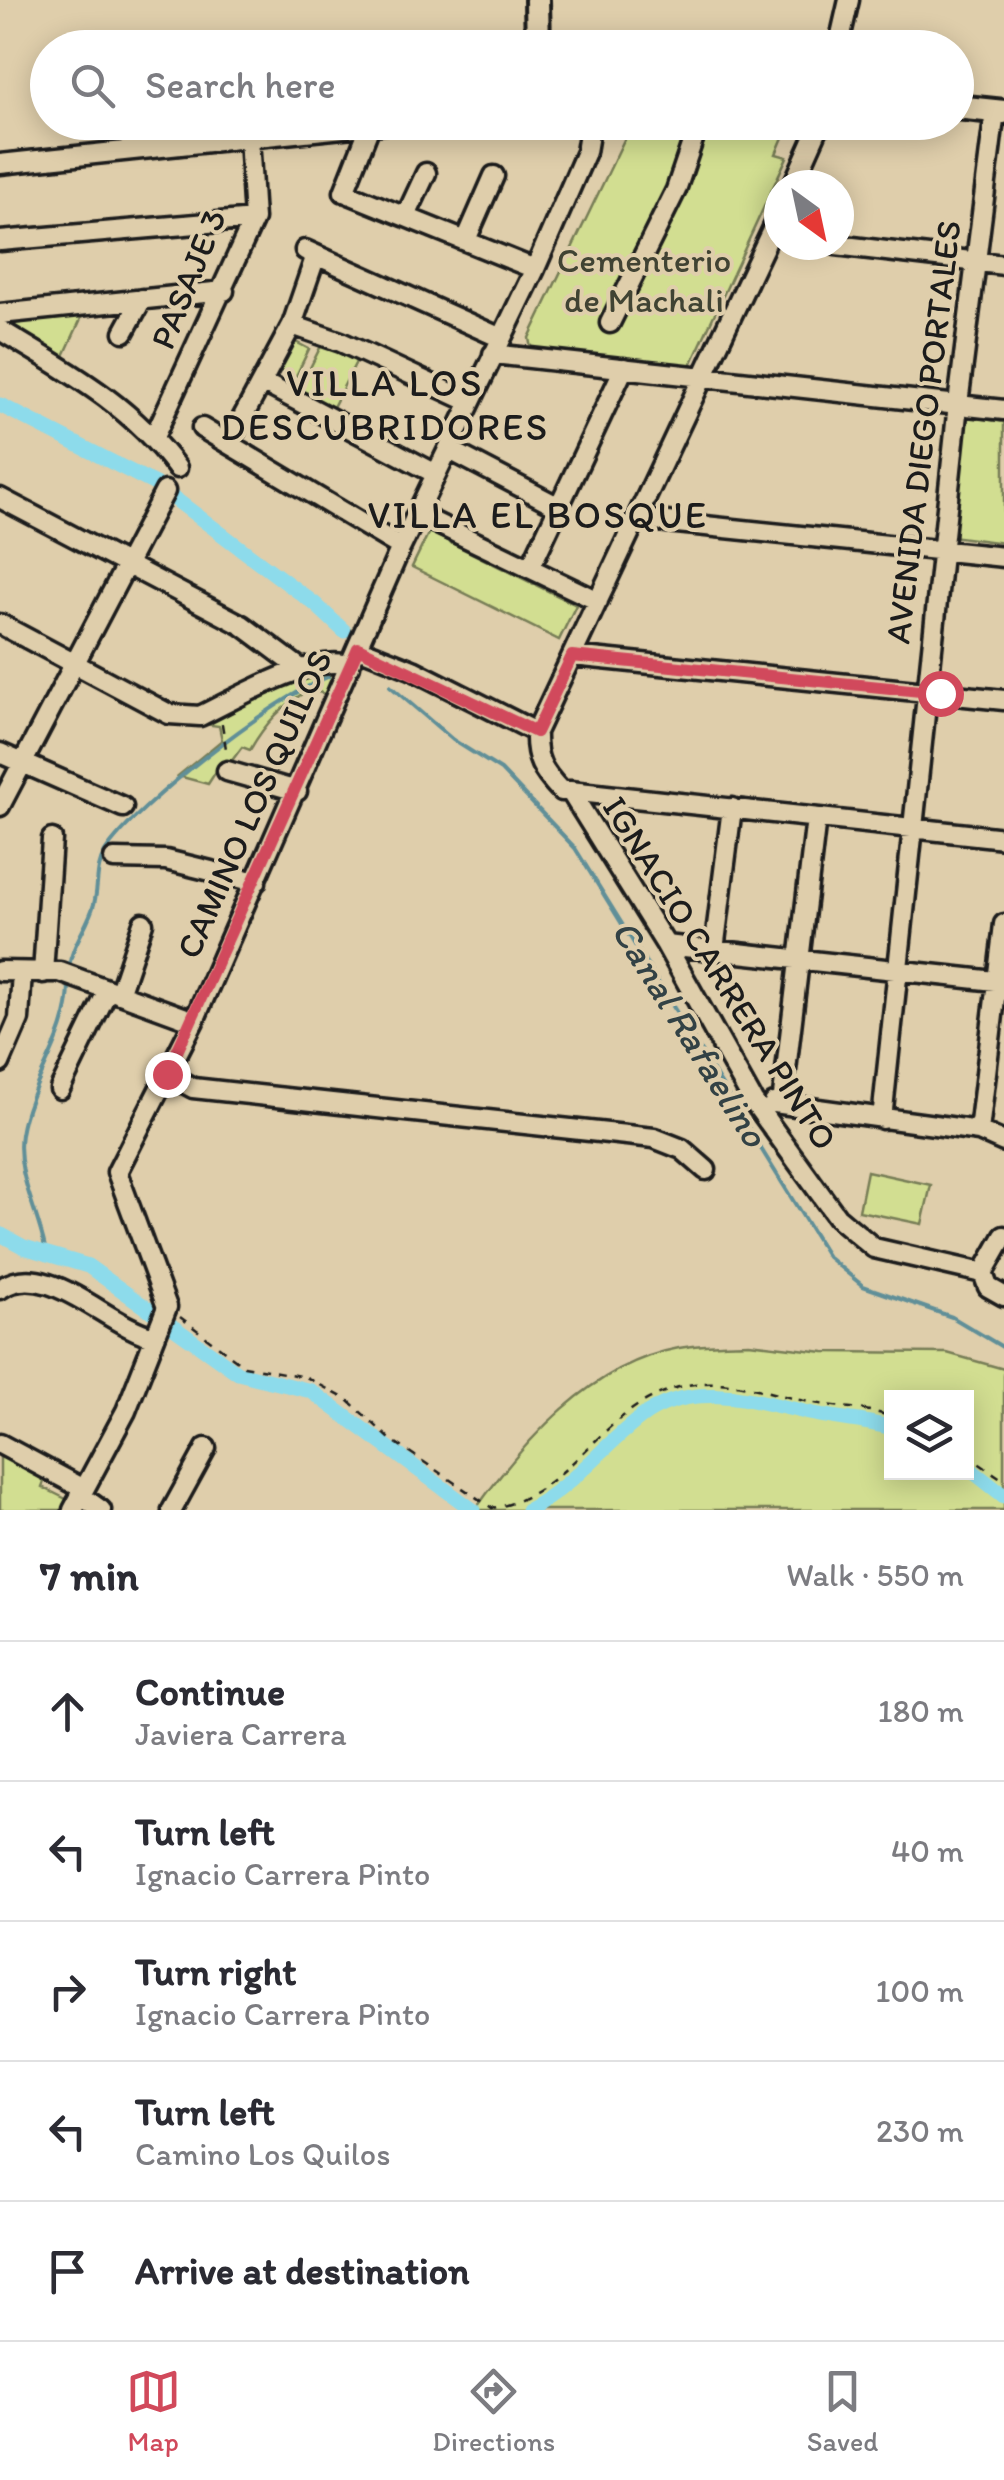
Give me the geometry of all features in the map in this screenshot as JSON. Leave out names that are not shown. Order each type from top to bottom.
[{"type":"main road","points":[[537,0],[538,30]]},
{"type":"main road","points":[[974,109],[1000,111]]},
{"type":"street","points":[[842,30],[849,0]]},
{"type":"street","name":"AVENIDA DIEGO PORTALES","points":[[882,1119],[974,261],[1000,111]]},
{"type":"street","points":[[0,164],[230,140]]},
{"type":"street","name":"PASAJE 3","points":[[154,437],[254,219],[249,140]]},
{"type":"street","points":[[364,140],[344,192],[535,269]]},
{"type":"street","name":"CAMINO LOS QUILOS","points":[[167,1307],[117,1172],[194,1020],[401,547],[535,269],[586,152],[588,140]]},
{"type":"street","points":[[610,323],[676,190],[693,140]]},
{"type":"street","points":[[799,170],[813,140]]},
{"type":"street","points":[[406,216],[426,173]]},
{"type":"street","points":[[466,240],[494,176]]},
{"type":"street","points":[[0,242],[254,219]]},
{"type":"street","points":[[854,247],[1004,265]]},
{"type":"street","points":[[229,443],[292,326],[311,252],[497,346],[702,380],[1004,410]]},
{"type":"street","points":[[358,648],[536,732],[764,258]]},
{"type":"street","points":[[0,314],[224,290]]},
{"type":"street","points":[[124,332],[142,299]]},
{"type":"street","points":[[292,326],[342,342],[468,402]]},
{"type":"street","points":[[0,330],[110,397],[154,437],[176,468]]},
{"type":"street","points":[[530,568],[624,368]]},
{"type":"street","points":[[262,382],[436,474]]},
{"type":"street","points":[[202,428],[401,547]]},
{"type":"street","points":[[448,449],[559,507]]},
{"type":"street","points":[[0,806],[164,491]]},
{"type":"street","points":[[0,498],[242,625],[301,669]]},
{"type":"street","points":[[416,514],[598,602]]},
{"type":"street","points":[[638,519],[1004,557]]},
{"type":"street","points":[[0,624],[169,714],[185,718],[200,716],[301,669],[328,663],[350,666]]},
{"type":"street","points":[[572,656],[1004,700]]},
{"type":"street","name":"IGNACIO CARRERA PINTO","points":[[536,732],[535,756],[542,771],[560,790],[570,790],[666,945],[753,1101],[854,1234],[900,1257],[992,1285]]},
{"type":"street","points":[[0,754],[123,807]]},
{"type":"street","points":[[227,762],[297,791]]},
{"type":"street","points":[[570,790],[1004,838]]},
{"type":"street","points":[[714,950],[732,808]]},
{"type":"street","points":[[782,1104],[816,818]]},
{"type":"street","points":[[52,839],[60,974]]},
{"type":"street","points":[[114,859],[166,860],[256,882]]},
{"type":"street","points":[[60,1088],[114,992],[144,923]]},
{"type":"street","points":[[979,1131],[1004,924]]},
{"type":"street","points":[[666,945],[1000,982]]},
{"type":"street","points":[[0,970],[60,974],[194,1020]]},
{"type":"street","points":[[0,1063],[19,1019],[22,972]]},
{"type":"street","points":[[167,1074],[193,1088],[654,1138],[682,1149],[706,1170]]},
{"type":"street","points":[[753,1101],[979,1131],[1004,1142]]},
{"type":"street","points":[[992,1285],[1004,1236]]},
{"type":"street","points":[[0,1289],[10,1282],[39,1280],[136,1333],[155,1337]]},
{"type":"street","points":[[79,1498],[126,1412],[167,1307]]},
{"type":"street","points":[[0,1444],[101,1510]]},
{"type":"street","points":[[172,1510],[206,1448]]},
{"type":"path","points":[[225,728],[227,762]]},
{"type":"path","points":[[167,1307],[244,1366],[306,1377],[349,1401],[390,1439],[492,1508],[510,1505],[574,1464],[640,1405],[696,1382],[752,1385],[811,1403],[865,1407],[884,1414]]},
{"type":"path","points":[[974,1460],[1004,1480]]},
{"type":"green space","name":"Cementerio de Machali","points":[[624,140],[782,140],[776,154],[787,157],[781,170],[764,170],[764,207],[690,367],[531,349],[529,338]]},
{"type":"green space","points":[[84,312],[63,358],[0,322]]},
{"type":"green space","points":[[290,339],[309,349],[295,378],[275,368]]},
{"type":"green space","points":[[322,344],[357,360],[331,411],[297,394]]},
{"type":"green space","points":[[964,416],[1004,422],[1004,543],[951,536]]},
{"type":"green space","points":[[429,532],[576,605],[559,640],[412,567]]},
{"type":"green space","points":[[321,671],[340,672],[327,695],[310,689],[291,702],[269,723],[250,750],[242,747],[222,774],[215,773],[208,784],[178,776],[222,740],[219,726],[197,723]]},
{"type":"green space","points":[[867,1171],[931,1185],[922,1224],[859,1211]]},
{"type":"green space","points":[[749,1343],[824,1352],[947,1353],[1004,1369],[1004,1510],[475,1510],[538,1433],[589,1388],[647,1357],[705,1345]]},
{"type":"green space","points":[[0,1450],[45,1479],[42,1487],[72,1502],[68,1510],[0,1510]]},
{"type":"waterway","name":"Canal Rafaelino","points":[[0,405],[155,484],[315,604],[344,631]]},
{"type":"waterway","points":[[69,967],[94,904],[102,858],[121,832],[208,754],[275,706],[328,677]]},
{"type":"waterway","name":"Canal Rafaelino","points":[[390,686],[453,740],[501,770],[575,848],[828,1257],[863,1286],[952,1317],[1004,1348]]},
{"type":"waterway","points":[[46,1253],[25,1179],[21,1134],[32,1095],[57,1041],[68,1003],[69,982]]},
{"type":"waterway","points":[[0,1234],[24,1247],[88,1266],[238,1373],[311,1391],[473,1510]]},
{"type":"waterway","points":[[528,1510],[559,1490],[640,1418],[680,1399],[723,1396],[884,1426]]},
{"type":"waterway","points":[[974,1472],[1004,1496]]},
{"type":"district","name":"VILLA LOS DESCUBRIDORES","points":[[385,404]]},
{"type":"district","name":"VILLA EL BOSQUE","points":[[538,515]]},
{"type":"route","points":[[167,1074],[358,648],[413,670],[536,732],[572,656],[940,693]]}]
